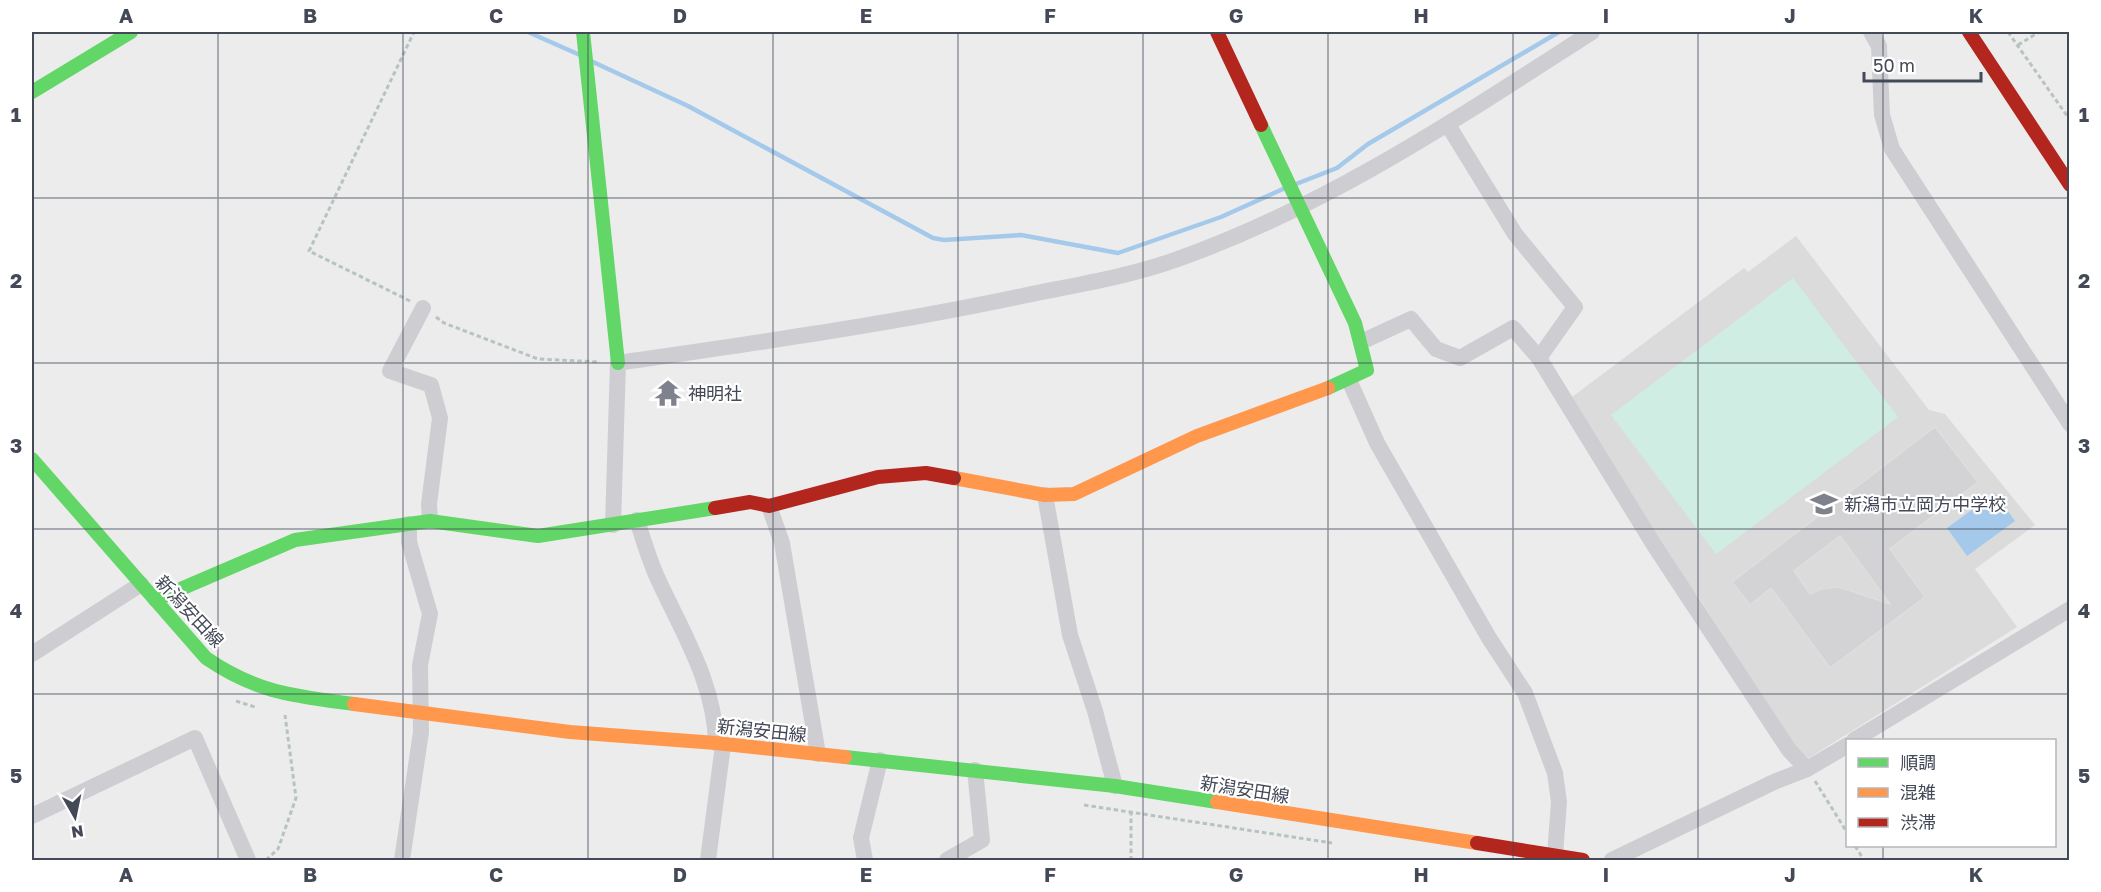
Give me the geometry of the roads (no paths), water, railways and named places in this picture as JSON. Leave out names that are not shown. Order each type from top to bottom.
[{"type":"street","points":[[32,92],[130,32]]},
{"type":"street","points":[[583,32],[618,363],[613,525]]},
{"type":"street","points":[[155,600],[295,540],[429,521],[538,536],[750,502],[769,506],[878,477],[926,473],[1045,495],[1074,494],[1197,436],[1349,380],[1366,370],[1362,342],[1355,323],[1217,32]]},
{"type":"street","points":[[618,363],[843,330],[971,307],[1134,272],[1175,260],[1301,209],[1448,125],[1592,32]]},
{"type":"street","points":[[1871,32],[1879,46],[1882,115],[1892,149],[2070,424]]},
{"type":"street","points":[[1969,32],[2070,185]]},
{"type":"street","points":[[1448,125],[1515,234],[1575,307],[1539,358]]},
{"type":"street","points":[[423,308],[390,371],[431,385],[440,418],[429,521]]},
{"type":"street","points":[[1362,342],[1411,319],[1436,349],[1460,358],[1513,328],[1539,358],[1654,545],[1789,750],[1808,769]]},
{"type":"street","points":[[1349,380],[1377,443],[1489,638],[1525,693],[1555,773],[1559,802],[1555,855]]},
{"type":"street","name":"新潟安田線","points":[[32,459],[206,658],[235,678],[286,694],[420,714],[570,732],[880,760],[1123,788],[1583,861]]},
{"type":"street","points":[[1045,495],[1070,634],[1123,788]]},
{"type":"street","points":[[769,506],[782,543],[818,754]]},
{"type":"street","points":[[637,520],[656,574],[704,677],[713,710],[719,744],[708,861]]},
{"type":"street","points":[[402,861],[421,732],[420,665],[430,614],[409,542],[408,524]]},
{"type":"street","points":[[32,654],[141,584]]},
{"type":"street","points":[[1857,739],[2070,609]]},
{"type":"street","points":[[32,816],[195,738],[248,861]]},
{"type":"street","points":[[1612,861],[1774,782],[1808,769],[1846,746]]},
{"type":"street","points":[[865,861],[861,838],[880,760]]},
{"type":"street","points":[[947,861],[982,840],[975,770]]},
{"type":"water","points":[[1995,493],[2015,521],[1967,556],[1947,528]]},
{"type":"waterway","points":[[528,32],[580,55]]},
{"type":"waterway","points":[[1296,184],[1337,168],[1368,144],[1559,32]]},
{"type":"waterway","points":[[593,62],[688,106],[933,238],[944,240],[1021,235],[1118,253],[1221,217],[1283,189]]},
{"type":"place","name":"神明社","points":[[668,393]]},
{"type":"place","name":"新潟市立岡方中学校","points":[[1824,504]]}]
